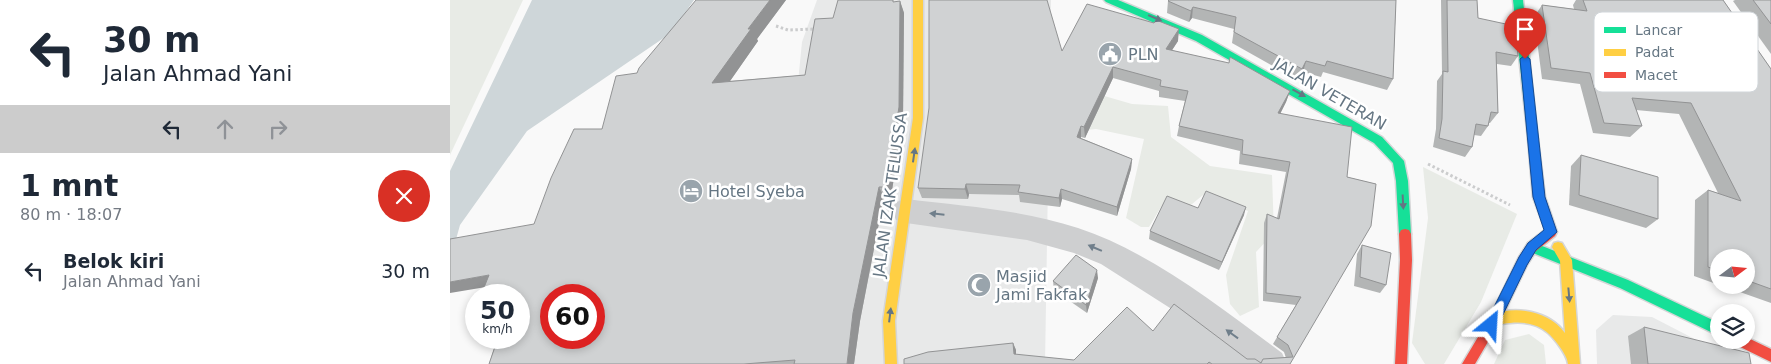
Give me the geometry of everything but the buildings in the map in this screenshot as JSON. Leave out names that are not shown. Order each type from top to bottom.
[{"type":"main road","name":"JALAN IZAK TELUSSA","points":[[891,364],[888,321],[906,211],[918,118],[918,0]]},
{"type":"main road","name":"JALAN VETERAN","points":[[1110,0],[1199,38],[1314,102],[1378,140],[1398,161]]},
{"type":"main road","points":[[1518,0],[1539,197],[1551,232],[1566,260],[1574,362]]},
{"type":"main road","points":[[1398,161],[1402,181],[1406,260],[1401,364]]},
{"type":"main road","points":[[1468,364],[1495,319],[1514,276],[1532,247],[1551,232]]},
{"type":"main road","points":[[1532,247],[1624,284],[1710,326]]},
{"type":"main road","points":[[1495,319],[1515,314],[1541,319],[1560,334],[1574,362]]},
{"type":"main road","points":[[1755,348],[1771,356]]},
{"type":"street","points":[[906,211],[1027,227],[1078,241],[1111,255],[1192,305],[1271,364]]},
{"type":"path","points":[[776,26],[788,30],[817,29]]},
{"type":"path","points":[[1398,161],[1425,163],[1516,207],[1543,210]]},
{"type":"shaded area","points":[[450,0],[523,0],[450,155]]},
{"type":"shaded area","points":[[532,0],[694,0],[671,33],[527,131],[460,225],[450,261],[450,171]]},
{"type":"shaded area","points":[[817,0],[1051,0],[1045,364],[770,364],[802,42]]},
{"type":"shaded area","points":[[1063,84],[1132,104],[1168,106],[1171,137],[1210,166],[1272,175],[1274,233],[1256,252],[1259,307],[1240,316],[1230,304],[1226,275],[1248,211],[1203,195],[1186,209],[1164,202],[1149,227],[1141,227],[1126,218],[1144,139],[1096,129],[1087,130]]},
{"type":"shaded area","points":[[1423,167],[1517,214],[1481,302],[1444,364],[1425,364],[1412,343],[1428,218]]},
{"type":"shaded area","points":[[1613,315],[1652,317],[1710,347],[1710,349],[1714,349],[1743,364],[1597,364],[1596,330]]},
{"type":"shaded area","points":[[1529,334],[1544,345],[1546,364],[1494,364],[1505,340]]},
{"type":"traffic: fast","points":[[1109,0],[1199,38],[1378,140],[1398,161],[1402,181],[1405,234]]},
{"type":"traffic: fast","points":[[1518,0],[1533,139]]},
{"type":"traffic: fast","points":[[1532,247],[1624,284],[1710,326]]},
{"type":"traffic: slow","points":[[891,364],[889,321],[918,118],[918,0]]},
{"type":"traffic: slow","points":[[1558,247],[1566,260],[1574,364]]},
{"type":"traffic: slow","points":[[1495,319],[1522,316],[1542,321],[1558,334],[1573,357]]},
{"type":"traffic: jam","points":[[1468,364],[1495,319],[1523,261],[1532,247],[1551,232],[1539,197],[1533,139]]},
{"type":"traffic: jam","points":[[1401,364],[1406,260],[1405,234]]},
{"type":"traffic: jam","points":[[1755,348],[1771,356]]},
{"type":"place","name":"PLN","points":[[1110,54]]},
{"type":"place","name":"Hotel Syeba","points":[[691,191]]},
{"type":"place","name":"Masjid Jami Fakfak","points":[[979,285]]},
{"type":"route","points":[[1491,325],[1514,276],[1532,247],[1551,232],[1539,197],[1525,59]]}]
